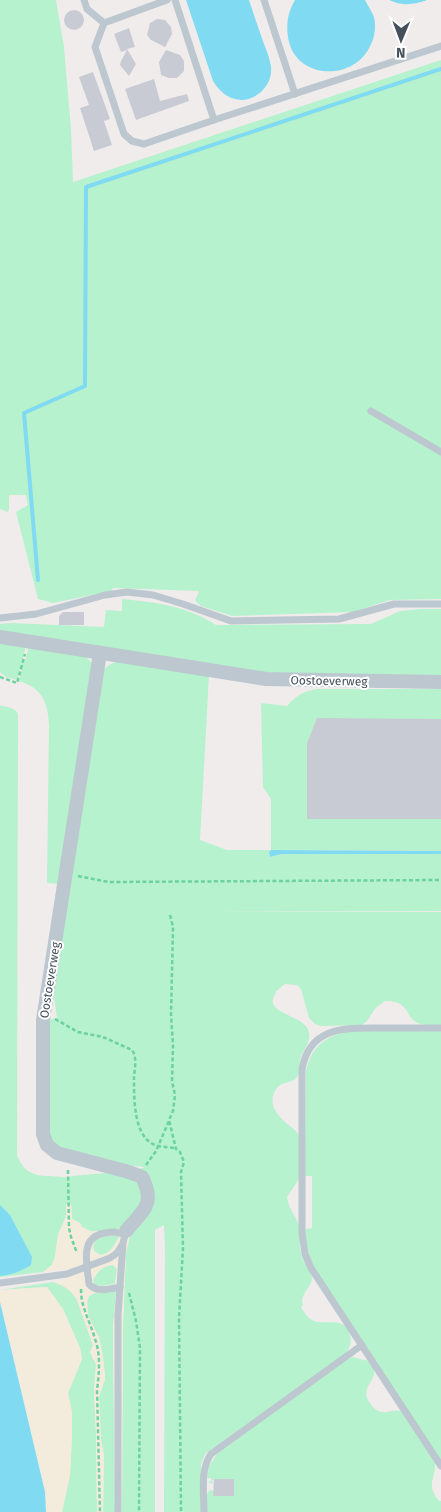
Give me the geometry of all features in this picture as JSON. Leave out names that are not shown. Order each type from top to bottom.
[{"type":"street","name":"Oostoeverweg","points":[[0,638],[266,680],[441,682]]},
{"type":"street","name":"Oostoeverweg","points":[[100,653],[43,1020],[43,1134],[44,1140],[57,1153],[142,1177],[149,1190],[149,1199],[144,1210],[124,1236]]},
{"type":"lane","points":[[84,0],[87,9],[104,23]]},
{"type":"lane","points":[[167,0],[104,23],[95,47],[124,134],[132,141],[144,144],[441,46]]},
{"type":"lane","points":[[175,0],[214,120]]},
{"type":"lane","points":[[264,0],[295,94]]},
{"type":"lane","points":[[370,411],[441,452]]},
{"type":"lane","points":[[0,618],[36,614],[105,595],[127,592],[184,604],[232,621],[339,619],[394,604],[441,604]]},
{"type":"lane","points":[[441,1028],[337,1029],[316,1040],[304,1060],[302,1077],[302,1243],[305,1254],[311,1268],[441,1466]]},
{"type":"lane","points":[[120,1287],[94,1288],[89,1284],[86,1250],[92,1238],[96,1235],[116,1232],[124,1236]]},
{"type":"lane","points":[[0,1283],[68,1274],[87,1268],[117,1253],[124,1236]]},
{"type":"lane","points":[[118,1512],[118,1314],[124,1236]]},
{"type":"lane","points":[[204,1512],[204,1468],[211,1454],[362,1345]]},
{"type":"path","points":[[0,677],[17,683],[23,661]]},
{"type":"path","points":[[66,874],[110,882],[441,880]]},
{"type":"path","points":[[129,1172],[146,1165],[158,1146],[173,1111],[175,1095],[172,1081],[173,1046],[171,1015],[173,927],[170,915]]},
{"type":"path","points":[[54,1019],[78,1032],[103,1037],[132,1050],[135,1057],[134,1087],[139,1128],[147,1140],[158,1146],[176,1149],[180,1152],[184,1162],[181,1172],[183,1248],[179,1318],[181,1512]]},
{"type":"path","points":[[169,1120],[176,1149]]},
{"type":"path","points":[[68,1156],[69,1228],[77,1254],[87,1268],[83,1277],[81,1297],[86,1316],[96,1340],[98,1352],[100,1512]]},
{"type":"path","points":[[120,1287],[129,1292],[140,1348],[139,1512]]},
{"type":"green space","points":[[0,0],[56,0],[64,47],[71,129],[73,182],[441,60],[441,599],[390,600],[352,612],[232,616],[201,606],[195,601],[199,591],[113,588],[111,591],[53,603],[38,599],[16,512],[28,505],[26,495],[9,495],[8,512],[0,509]]},
{"type":"green space","points":[[122,599],[182,609],[216,625],[371,624],[400,611],[441,609],[441,676],[263,673],[0,631],[0,624],[11,623],[104,627],[106,610],[122,611]]},
{"type":"green space","points":[[0,642],[26,646],[22,661],[25,661],[29,646],[85,656],[94,667],[61,884],[47,883],[49,725],[47,709],[38,692],[19,681],[22,670],[20,670],[17,680],[6,677],[0,672]]},
{"type":"green space","points":[[122,661],[209,675],[200,840],[227,850],[271,850],[269,852],[270,857],[282,854],[441,854],[441,911],[210,912],[441,912],[441,1025],[426,1025],[415,1022],[404,1007],[393,1002],[384,1001],[376,1007],[368,1020],[362,1025],[321,1026],[315,1024],[309,1018],[301,989],[297,985],[285,984],[275,992],[273,1001],[275,1007],[304,1024],[308,1030],[309,1038],[300,1060],[298,1076],[279,1086],[273,1099],[273,1107],[277,1114],[299,1135],[299,1179],[287,1197],[289,1206],[299,1226],[302,1257],[312,1277],[304,1294],[301,1307],[308,1317],[314,1321],[336,1322],[345,1326],[351,1338],[351,1343],[345,1354],[205,1454],[201,1464],[201,1512],[164,1512],[164,1225],[155,1230],[155,1512],[122,1512],[123,1324],[126,1253],[130,1235],[150,1207],[136,1170],[145,1167],[132,1166],[63,1151],[49,1137],[47,1020],[57,1018],[53,990],[102,673],[110,664]]},
{"type":"green space","points":[[317,689],[441,689],[441,851],[271,850],[271,799],[263,787],[261,703],[287,706],[300,694]]},
{"type":"green space","points":[[0,705],[12,708],[18,714],[17,1155],[21,1164],[27,1170],[38,1175],[68,1178],[116,1172],[137,1179],[144,1201],[121,1228],[111,1231],[90,1231],[82,1227],[80,1223],[72,1219],[71,1204],[58,1235],[52,1265],[43,1272],[0,1277]]},
{"type":"green space","points":[[352,1031],[441,1031],[441,1461],[318,1273],[312,1263],[307,1247],[305,1229],[312,1228],[312,1176],[305,1176],[306,1071],[312,1054],[322,1043],[335,1035]]},
{"type":"green space","points":[[117,1235],[119,1237],[106,1253],[100,1255],[94,1251],[93,1246],[96,1240]]},
{"type":"green space","points":[[113,1265],[117,1269],[115,1284],[94,1285],[93,1280],[99,1272],[106,1266]]},
{"type":"green space","points":[[53,1282],[67,1288],[77,1300],[93,1345],[92,1358],[96,1362],[94,1392],[97,1512],[62,1512],[70,1475],[72,1413],[68,1393],[82,1359],[80,1348],[63,1309],[47,1287],[0,1290]]},
{"type":"green space","points":[[116,1291],[113,1328],[115,1512],[103,1512],[104,1455],[101,1441],[99,1397],[105,1375],[99,1338],[88,1315],[87,1302],[89,1296],[95,1293]]},
{"type":"green space","points":[[353,1357],[368,1361],[373,1368],[374,1375],[366,1393],[372,1406],[382,1412],[401,1411],[435,1463],[432,1486],[435,1495],[441,1501],[441,1512],[207,1512],[207,1494],[210,1490],[234,1495],[233,1479],[214,1479],[212,1480],[213,1484],[208,1482],[211,1481],[211,1478],[207,1478],[209,1466],[217,1454],[346,1360]]},
{"type":"sand","points":[[66,1204],[71,1204],[72,1219],[85,1229],[108,1231],[121,1228],[130,1235],[126,1253],[123,1324],[122,1512],[115,1512],[113,1328],[116,1291],[95,1293],[89,1296],[87,1302],[88,1315],[99,1338],[105,1374],[105,1380],[99,1397],[101,1441],[104,1455],[103,1512],[97,1512],[94,1392],[96,1365],[90,1352],[93,1345],[77,1300],[67,1288],[53,1282],[68,1280],[67,1269],[43,1272],[52,1265],[58,1235],[66,1218]],"holes":[[[118,1235],[116,1243],[107,1253],[100,1255],[94,1251],[93,1246],[97,1240]],[[113,1265],[117,1269],[115,1284],[94,1285],[93,1280],[99,1272],[106,1266]]]},
{"type":"sand","points":[[47,1287],[63,1309],[80,1348],[82,1359],[68,1393],[72,1413],[70,1475],[62,1512],[46,1512],[45,1492],[0,1302],[0,1290]]},
{"type":"water","points":[[186,0],[249,0],[271,67],[270,79],[263,90],[253,97],[241,100],[225,94],[216,85]]},
{"type":"water","points":[[295,0],[365,0],[374,17],[375,27],[371,44],[363,57],[352,65],[339,70],[326,71],[313,68],[301,62],[293,51],[287,32],[289,13]]},
{"type":"water","points":[[389,0],[427,0],[408,4]]},
{"type":"water","points":[[271,850],[441,851],[441,854],[282,854],[270,857],[269,852]]},
{"type":"water","points":[[0,1205],[10,1215],[32,1257],[31,1265],[28,1267],[12,1274],[0,1276]]},
{"type":"water","points":[[0,1302],[45,1492],[46,1512],[0,1512]]},
{"type":"building","points":[[74,10],[81,13],[84,20],[81,27],[74,30],[67,27],[64,20],[67,13]]},
{"type":"building","points":[[157,19],[165,20],[171,27],[172,34],[165,47],[151,40],[147,35],[150,23]]},
{"type":"building","points":[[129,28],[135,47],[127,49],[136,64],[129,76],[120,65],[127,50],[121,52],[114,34]]},
{"type":"building","points":[[166,50],[180,55],[184,61],[184,71],[177,78],[161,75],[159,62]]},
{"type":"building","points":[[93,72],[110,119],[104,121],[112,145],[94,151],[80,108],[89,105],[79,77]]},
{"type":"building","points":[[154,79],[160,101],[187,94],[189,101],[136,120],[125,89]]},
{"type":"building","points":[[63,612],[84,612],[84,625],[59,625],[59,616]]},
{"type":"building","points":[[317,718],[441,719],[441,819],[307,819],[307,743]]},
{"type":"building","points":[[214,1479],[234,1479],[234,1496],[213,1496]]},
{"type":"waterway","points":[[38,580],[24,413],[85,386],[86,187],[441,69]]}]
